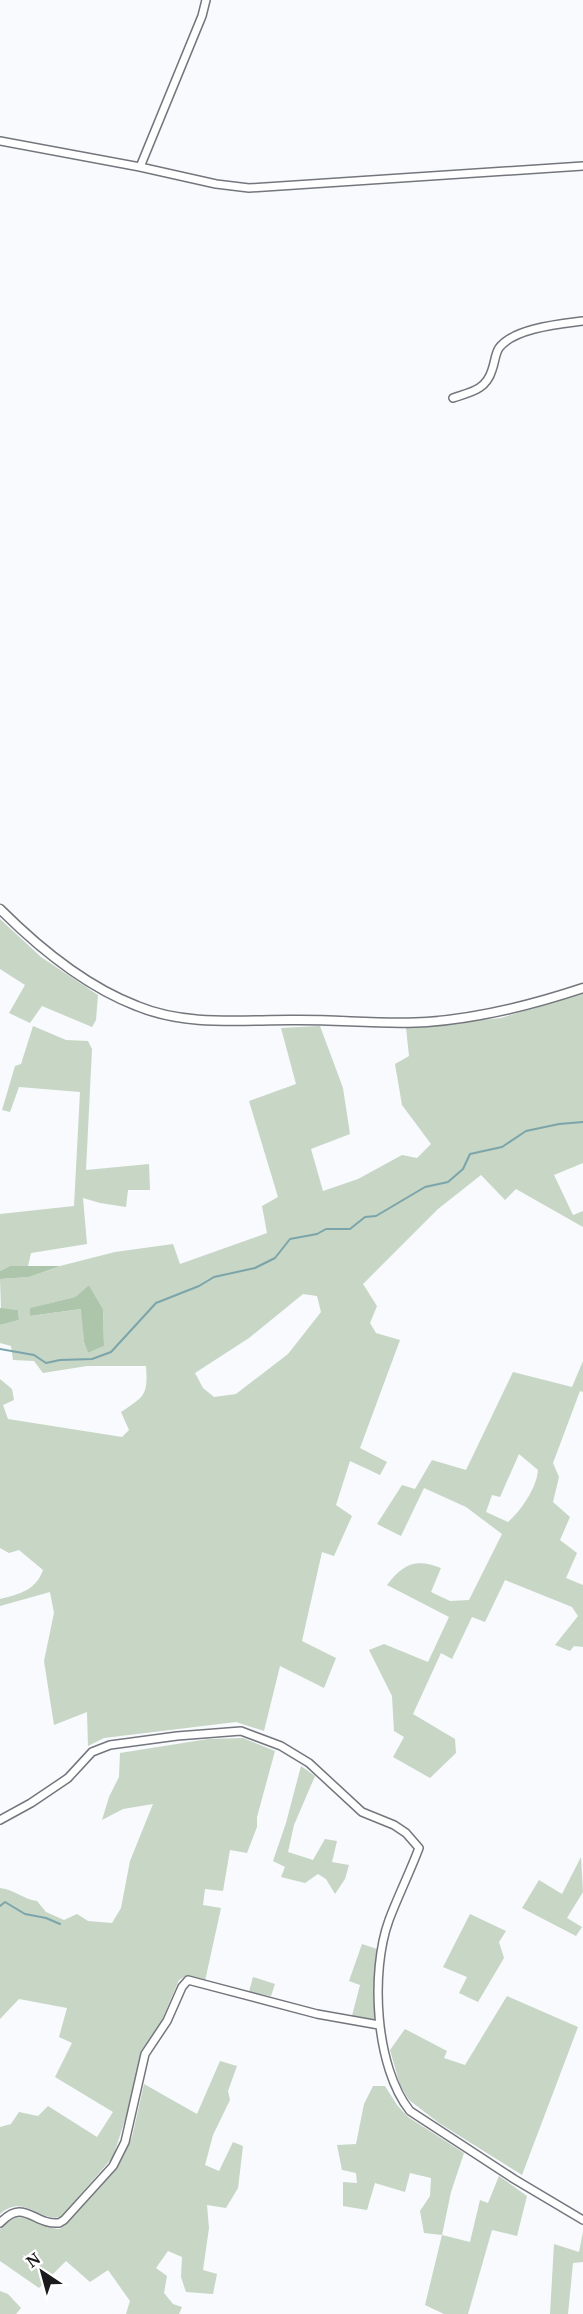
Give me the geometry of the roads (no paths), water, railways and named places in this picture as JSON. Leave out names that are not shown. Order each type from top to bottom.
[{"type":"street","points":[[140,167],[202,16],[206,0]]},
{"type":"street","points":[[0,141],[140,167],[216,184],[260,188],[583,165]]},
{"type":"street","points":[[453,398],[478,390],[485,385],[492,371],[498,349],[517,334],[583,321]]},
{"type":"street","points":[[0,909],[28,938],[64,965],[108,993],[138,1007],[189,1019],[426,1022],[502,1012],[583,988]]},
{"type":"street","points":[[0,1820],[31,1803],[68,1778],[92,1752],[110,1745],[242,1731],[281,1746],[323,1774],[348,1801],[362,1812],[394,1825],[406,1833],[419,1848],[389,1921],[382,1948],[379,2025],[394,2086],[410,2111],[514,2179],[583,2220]]},
{"type":"street","points":[[0,2223],[8,2214],[17,2212],[28,2212],[44,2221],[58,2223],[64,2220],[113,2166],[125,2142],[145,2054],[167,2021],[182,1987],[188,1980],[317,2014],[379,2025]]},
{"type":"waterway","points":[[0,1349],[34,1355],[46,1363],[92,1359],[111,1352],[156,1303],[199,1286],[214,1277],[255,1268],[275,1258],[290,1239],[317,1234],[326,1229],[350,1229],[365,1217],[376,1216],[425,1187],[448,1182],[463,1169],[470,1154],[502,1147],[526,1131],[583,1122]]},
{"type":"waterway","points":[[0,1906],[5,1902],[25,1914],[46,1918],[60,1924]]}]
